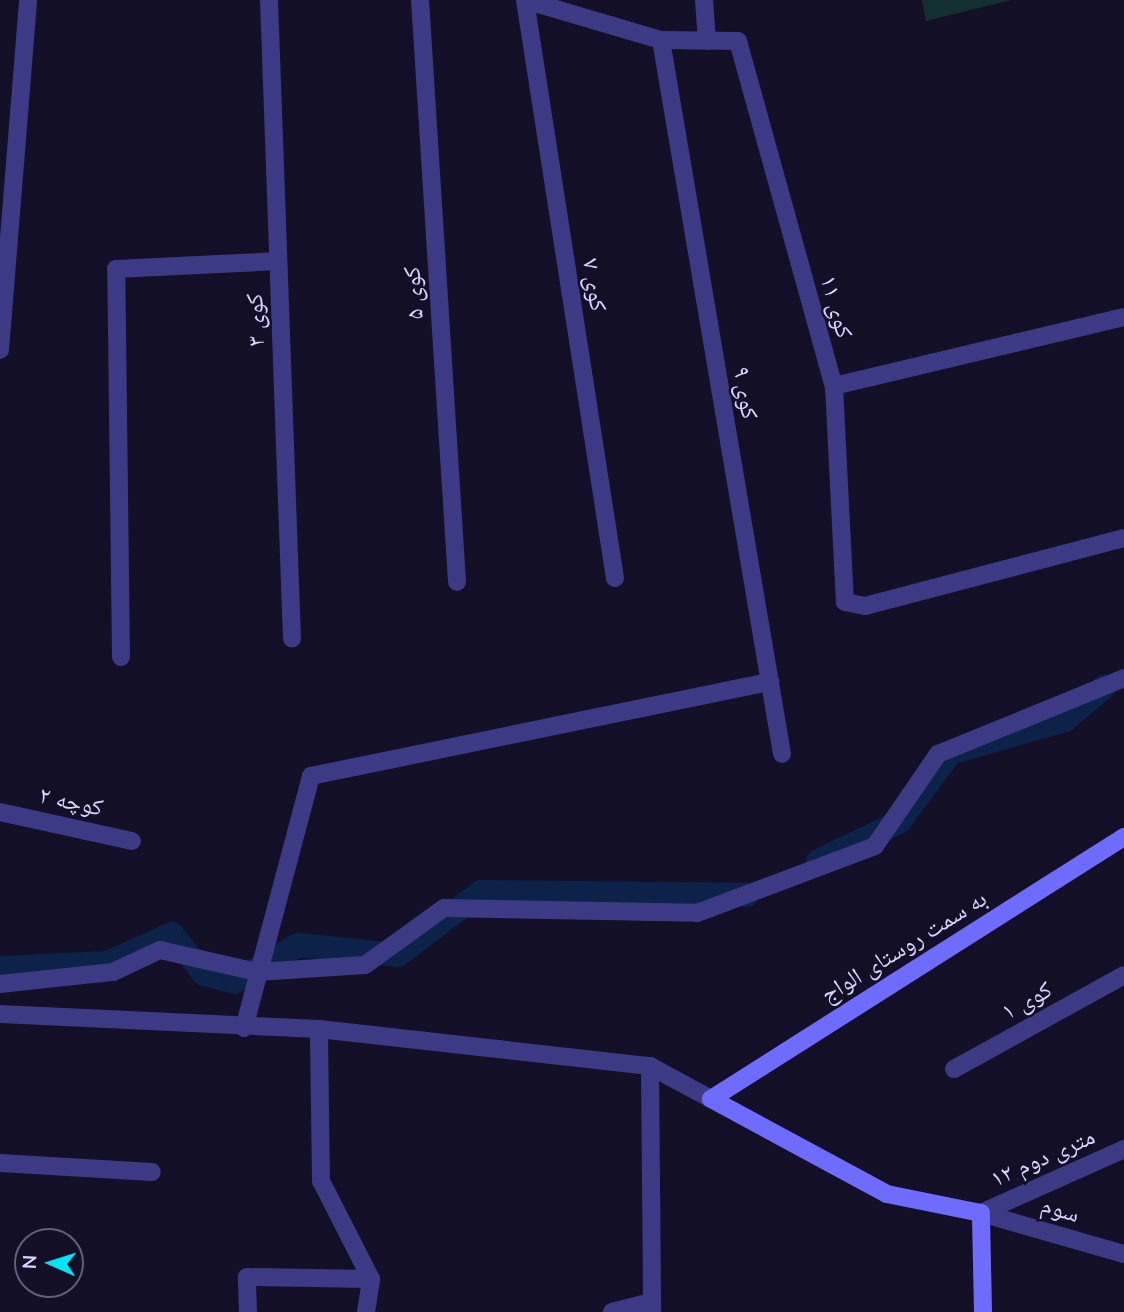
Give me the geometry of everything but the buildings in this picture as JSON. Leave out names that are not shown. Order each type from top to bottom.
[{"type":"street","points":[[0,350],[28,0]]},
{"type":"street","name":"کوی ۳","points":[[269,0],[292,639]]},
{"type":"street","name":"کوی ۵","points":[[420,0],[457,582]]},
{"type":"street","points":[[525,0],[661,40],[707,41],[704,0]]},
{"type":"street","name":"کوی ۷","points":[[525,0],[615,578]]},
{"type":"street","name":"کوی ۹","points":[[661,40],[782,754]]},
{"type":"street","name":"کوی ۱۱","points":[[707,41],[738,41],[834,386],[843,473],[842,593],[845,602],[865,606],[1124,538]]},
{"type":"street","points":[[121,657],[116,269],[278,261]]},
{"type":"street","points":[[834,386],[1124,317]]},
{"type":"street","points":[[0,984],[113,972],[160,950],[257,972],[365,965],[444,908],[697,913],[875,846],[938,754],[1124,678]]},
{"type":"street","points":[[244,1028],[311,776],[770,682]]},
{"type":"street","name":"کوچه ۲","points":[[0,812],[132,841]]},
{"type":"street","name":"به سمت روستای الواج","points":[[711,1099],[1124,837]]},
{"type":"street","name":"کوی ۱","points":[[954,1069],[1124,975]]},
{"type":"street","points":[[0,1014],[244,1028],[319,1029],[650,1066],[887,1194],[981,1213],[983,1312]]},
{"type":"street","points":[[319,1029],[321,1181],[371,1279],[366,1312]]},
{"type":"street","points":[[612,1312],[652,1307],[650,1066]]},
{"type":"street","name":"۱۲ متری دوم","points":[[981,1213],[1124,1149]]},
{"type":"street","points":[[0,1163],[152,1172]]},
{"type":"street","name":"سوم","points":[[981,1213],[1124,1254]]},
{"type":"street","points":[[248,1312],[247,1277],[371,1279]]},
{"type":"green space","points":[[922,0],[1011,0],[926,21]]},
{"type":"waterway","points":[[818,861],[899,822],[950,753],[1065,720],[1105,686]]},
{"type":"waterway","points":[[0,968],[107,963],[172,934],[204,974],[234,982],[298,945],[398,955],[481,892],[747,895]]}]
